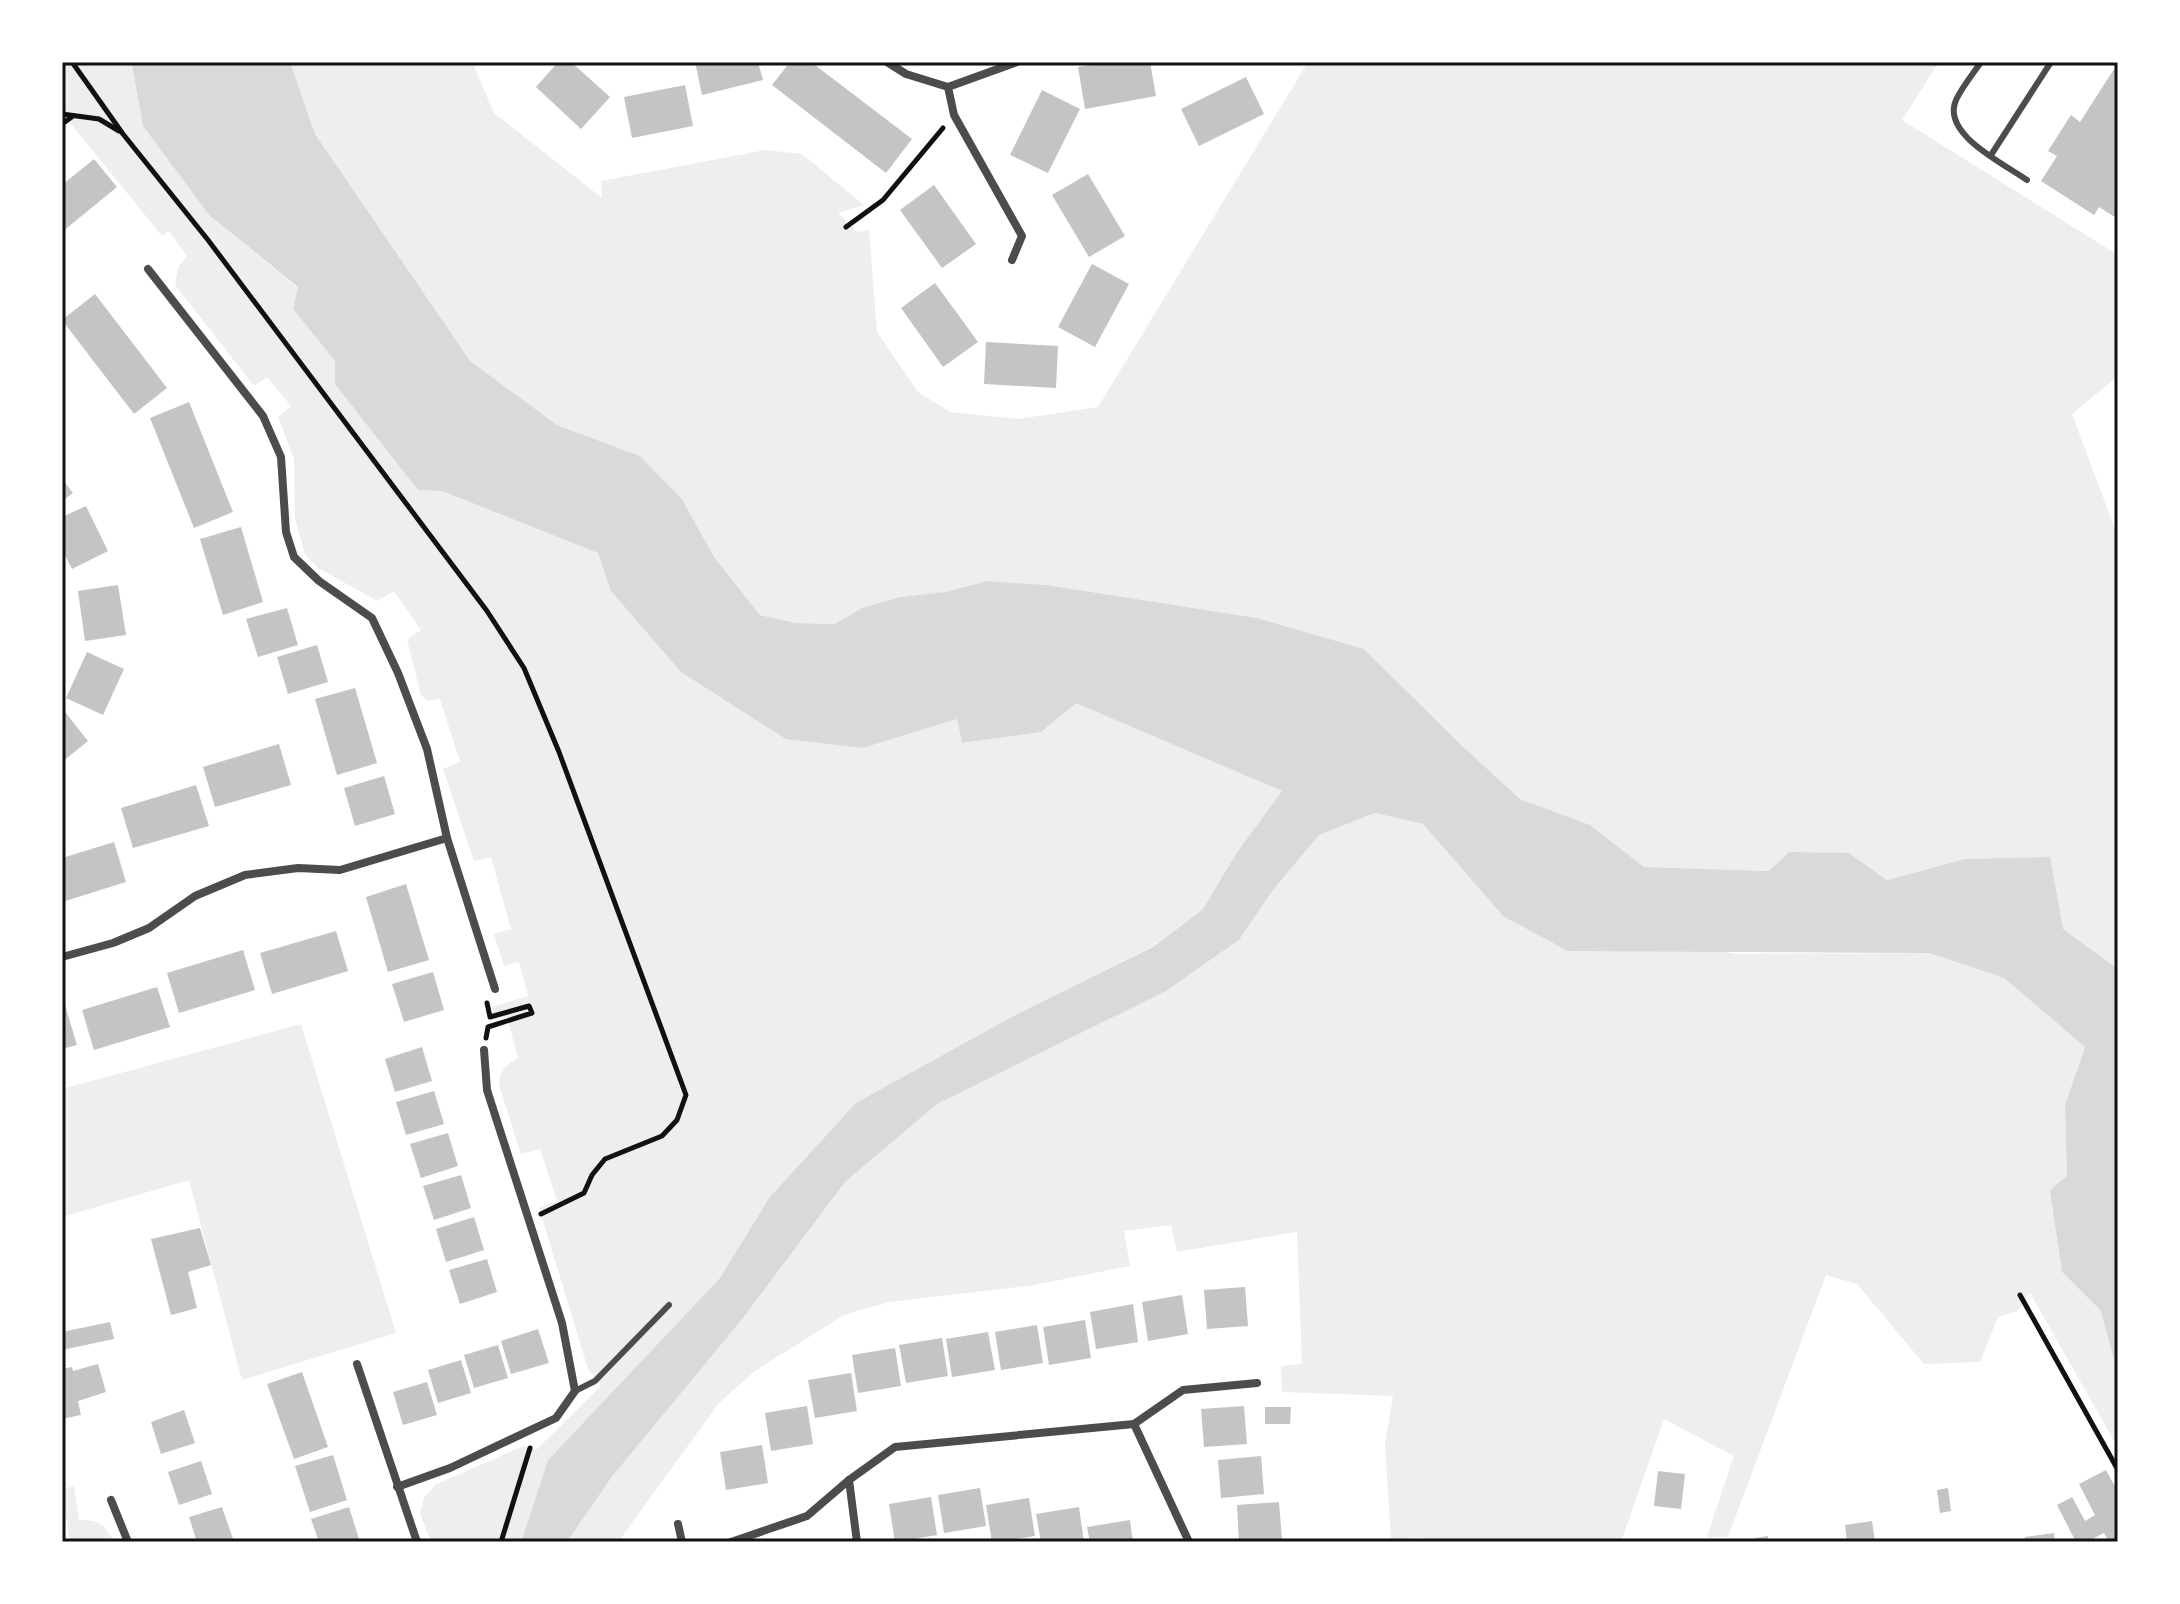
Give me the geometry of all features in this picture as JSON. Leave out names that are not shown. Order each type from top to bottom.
[{"type":"street","points":[[887,62],[906,74],[948,87],[1017,62]]},
{"type":"street","points":[[948,87],[954,115],[1022,236],[1012,260]]},
{"type":"street","points":[[148,269],[263,416],[281,457],[286,532],[294,557],[319,581],[372,618],[398,673],[427,749],[447,838],[495,989]]},
{"type":"street","points":[[62,957],[113,943],[149,928],[195,896],[245,875],[298,868],[340,870],[447,838]]},
{"type":"street","points":[[397,1487],[450,1468],[556,1418],[575,1391],[562,1323],[487,1090],[484,1050]]},
{"type":"street","points":[[357,1364],[417,1542]]},
{"type":"street","points":[[731,1542],[807,1516],[849,1480],[895,1447],[1134,1424],[1183,1390],[1257,1383]]},
{"type":"street","points":[[1134,1424],[1186,1541]]},
{"type":"street","points":[[849,1480],[857,1542]]},
{"type":"street","points":[[111,1500],[128,1542]]},
{"type":"street","points":[[678,1524],[682,1542]]},
{"type":"lane","points":[[1981,62],[1955,102],[1953,121],[1962,135],[2027,180]]},
{"type":"lane","points":[[1991,155],[2051,62]]},
{"type":"lane","points":[[575,1391],[595,1381],[669,1305]]},
{"type":"path","points":[[72,62],[123,134],[208,240],[487,611],[524,668],[686,1095],[677,1120],[662,1136],[605,1159],[592,1175],[584,1193],[529,1220]]},
{"type":"path","points":[[62,114],[99,119],[123,134]]},
{"type":"path","points":[[62,124],[73,115]]},
{"type":"path","points":[[846,227],[883,200],[954,115]]},
{"type":"path","points":[[484,1050],[488,1027],[532,1013],[529,1006],[490,1017],[486,998],[495,989]]},
{"type":"path","points":[[2020,1295],[2118,1470]]},
{"type":"path","points":[[501,1542],[537,1427]]},
{"type":"shaded area","points":[[62,62],[134,62],[132,64],[210,216],[298,288],[293,309],[335,361],[418,490],[442,491],[598,553],[611,591],[863,748],[957,719],[962,743],[1041,732],[1076,702],[1282,791],[1203,909],[1152,947],[1021,1012],[769,1198],[720,1278],[548,1460],[521,1542],[431,1542],[420,1514],[424,1498],[435,1485],[523,1446],[536,1450],[601,1386],[588,1369],[539,1208],[557,1201],[540,1149],[521,1154],[499,1085],[504,1068],[518,1058],[507,1017],[495,1020],[492,1007],[528,996],[519,962],[504,966],[494,934],[511,929],[491,857],[474,861],[443,769],[460,762],[440,699],[427,701],[421,695],[407,640],[421,630],[394,591],[377,601],[318,568],[305,554],[295,519],[294,459],[278,417],[291,406],[267,377],[254,386],[175,285],[178,267],[187,256],[169,231],[162,236],[62,113]]},
{"type":"shaded area","points":[[134,62],[290,62],[315,134],[470,361],[557,425],[640,456],[682,499],[714,557],[760,615],[796,623],[835,624],[862,608],[900,597],[945,592],[987,581],[1047,585],[1257,618],[1364,649],[1520,799],[1590,825],[1644,867],[1769,871],[1789,852],[1849,853],[1887,880],[1965,859],[2050,857],[2063,929],[2118,969],[2118,1376],[2101,1311],[2062,1272],[2050,1190],[2067,1176],[2065,1105],[2085,1047],[2004,978],[1929,953],[1568,951],[1503,916],[1423,824],[1375,813],[1319,835],[1273,890],[1239,940],[1166,991],[937,1104],[845,1182],[743,1318],[611,1478],[567,1542],[521,1542],[548,1460],[720,1278],[769,1198],[856,1103],[1021,1012],[1153,947],[1203,909],[1236,854],[1282,791],[1076,703],[1041,732],[962,743],[957,719],[863,748],[786,739],[681,672],[611,591],[598,553],[442,491],[418,490],[335,384],[335,361],[293,309],[298,287],[210,216],[143,126]]},
{"type":"shaded area","points":[[290,62],[472,62],[494,113],[602,198],[601,181],[765,150],[802,154],[864,205],[838,213],[857,232],[869,230],[877,332],[918,392],[950,412],[1018,419],[1098,407],[1308,62],[1939,62],[1902,120],[2118,255],[2118,376],[2072,414],[2118,537],[2118,969],[1965,859],[1887,880],[1849,853],[1769,871],[1644,867],[1590,825],[1520,799],[1364,649],[1257,618],[1047,585],[987,581],[945,592],[900,597],[862,608],[835,624],[796,623],[760,615],[714,557],[682,499],[640,456],[557,425],[470,362],[315,134]]},
{"type":"shaded area","points":[[1375,813],[1423,824],[1503,916],[1736,954],[1929,953],[2004,978],[2085,1047],[2065,1105],[2067,1176],[2062,1272],[2101,1311],[2118,1376],[2118,1448],[2030,1293],[2018,1311],[1998,1317],[1980,1362],[1924,1364],[1857,1284],[1826,1275],[1728,1537],[1707,1537],[1734,1456],[1664,1419],[1622,1539],[1599,1542],[1391,1540],[1385,1444],[1393,1396],[1282,1392],[1281,1366],[1302,1364],[1297,1232],[1177,1252],[1171,1225],[1124,1231],[1130,1266],[1034,1285],[889,1302],[844,1315],[755,1371],[719,1403],[618,1542],[567,1542],[611,1478],[743,1318],[845,1182],[937,1104],[1166,991],[1239,940],[1273,890],[1319,835]]},
{"type":"shaded area","points":[[301,1024],[396,1333],[242,1380],[189,1180],[62,1217],[62,1089]]},
{"type":"shaded area","points":[[74,1486],[79,1520],[101,1524],[114,1542],[70,1542],[62,1490]]},
{"type":"building","points":[[558,62],[571,62],[610,97],[581,129],[536,87]]},
{"type":"building","points":[[695,62],[758,62],[763,80],[702,95]]},
{"type":"building","points":[[790,62],[811,62],[912,139],[886,173],[772,85]]},
{"type":"building","points":[[1108,62],[1150,62],[1156,96],[1085,109],[1078,67]]},
{"type":"building","points":[[2116,66],[2118,219],[2099,207],[2094,215],[2041,181],[2057,156],[2048,151],[2071,115],[2080,122]]},
{"type":"building","points":[[1246,77],[1264,114],[1199,146],[1181,109]]},
{"type":"building","points":[[685,85],[693,126],[632,138],[624,97]]},
{"type":"building","points":[[1042,90],[1080,109],[1048,173],[1010,155]]},
{"type":"building","points":[[94,159],[117,187],[62,232],[62,185]]},
{"type":"building","points":[[1088,174],[1125,236],[1089,257],[1052,195]]},
{"type":"building","points":[[934,185],[976,244],[942,268],[900,210]]},
{"type":"building","points":[[1092,264],[1129,284],[1095,347],[1058,327]]},
{"type":"building","points":[[935,283],[978,342],[943,367],[901,308]]},
{"type":"building","points":[[95,294],[167,388],[134,414],[62,320]]},
{"type":"building","points":[[986,342],[1058,346],[1056,388],[984,384]]},
{"type":"building","points":[[189,402],[233,512],[194,528],[150,418]]},
{"type":"building","points":[[62,479],[73,493],[62,501]]},
{"type":"building","points":[[86,506],[108,551],[72,569],[62,549],[62,517]]},
{"type":"building","points":[[241,527],[263,602],[223,615],[200,539]]},
{"type":"building","points":[[118,585],[126,635],[85,641],[78,591]]},
{"type":"building","points":[[287,608],[298,645],[258,657],[246,619]]},
{"type":"building","points":[[317,645],[328,682],[288,694],[277,657]]},
{"type":"building","points":[[87,652],[124,669],[103,715],[66,698]]},
{"type":"building","points":[[355,688],[377,763],[337,775],[315,699]]},
{"type":"building","points":[[62,708],[88,741],[62,762]]},
{"type":"building","points":[[279,744],[291,785],[215,807],[203,767]]},
{"type":"building","points":[[384,776],[395,814],[355,826],[344,788]]},
{"type":"building","points":[[196,785],[209,826],[133,848],[121,808]]},
{"type":"building","points":[[114,842],[126,882],[62,902],[62,858]]},
{"type":"building","points":[[406,884],[429,960],[388,972],[366,897]]},
{"type":"building","points":[[336,931],[348,971],[272,994],[260,953]]},
{"type":"building","points":[[243,950],[255,990],[179,1013],[167,973]]},
{"type":"building","points":[[433,972],[444,1010],[404,1022],[392,984]]},
{"type":"building","points":[[157,987],[170,1027],[94,1050],[82,1010]]},
{"type":"building","points":[[62,1005],[65,1005],[77,1045],[62,1049]]},
{"type":"building","points":[[422,1047],[432,1081],[395,1092],[385,1059]]},
{"type":"building","points":[[434,1091],[444,1124],[406,1135],[396,1102]]},
{"type":"building","points":[[448,1133],[458,1166],[421,1178],[410,1144]]},
{"type":"building","points":[[461,1175],[471,1208],[434,1220],[423,1186]]},
{"type":"building","points":[[474,1217],[484,1250],[446,1262],[436,1229]]},
{"type":"building","points":[[200,1228],[211,1265],[188,1272],[197,1308],[171,1315],[151,1239]]},
{"type":"building","points":[[487,1259],[497,1292],[460,1304],[449,1270]]},
{"type":"building","points":[[1245,1287],[1248,1326],[1207,1329],[1204,1290]]},
{"type":"building","points":[[1182,1295],[1188,1334],[1148,1341],[1142,1302]]},
{"type":"building","points":[[1133,1304],[1138,1342],[1096,1349],[1090,1312]]},
{"type":"building","points":[[1085,1320],[1091,1358],[1049,1365],[1043,1327]]},
{"type":"building","points":[[110,1322],[114,1339],[62,1350],[62,1332]]},
{"type":"building","points":[[1037,1325],[1043,1363],[1001,1370],[995,1332]]},
{"type":"building","points":[[538,1329],[549,1363],[511,1374],[501,1341]]},
{"type":"building","points":[[988,1332],[995,1370],[952,1377],[946,1339]]},
{"type":"building","points":[[942,1338],[948,1376],[906,1383],[899,1345]]},
{"type":"building","points":[[498,1345],[508,1378],[474,1388],[464,1355]]},
{"type":"building","points":[[895,1348],[901,1386],[858,1393],[852,1355]]},
{"type":"building","points":[[461,1360],[471,1393],[438,1403],[428,1370]]},
{"type":"building","points":[[98,1364],[106,1392],[78,1401],[81,1415],[62,1419],[62,1369],[72,1367],[73,1371]]},
{"type":"building","points":[[302,1372],[328,1447],[294,1459],[267,1384]]},
{"type":"building","points":[[851,1373],[857,1411],[815,1418],[808,1380]]},
{"type":"building","points":[[427,1382],[437,1415],[403,1425],[393,1392]]},
{"type":"building","points":[[807,1406],[813,1444],[771,1451],[765,1413]]},
{"type":"building","points":[[1244,1406],[1247,1444],[1204,1447],[1201,1409]]},
{"type":"building","points":[[1265,1407],[1291,1407],[1290,1424],[1265,1424]]},
{"type":"building","points":[[184,1410],[195,1443],[161,1454],[151,1422]]},
{"type":"building","points":[[762,1445],[768,1483],[726,1490],[720,1452]]},
{"type":"building","points":[[333,1455],[347,1500],[310,1512],[295,1466]]},
{"type":"building","points":[[1261,1456],[1264,1494],[1221,1498],[1218,1460]]},
{"type":"building","points":[[201,1461],[212,1494],[179,1505],[168,1472]]},
{"type":"building","points":[[2106,1470],[2118,1492],[2118,1542],[2109,1542],[2104,1533],[2094,1538],[2095,1542],[2076,1542],[2057,1505],[2072,1497],[2085,1521],[2095,1515],[2079,1484]]},
{"type":"building","points":[[1658,1471],[1685,1474],[1681,1509],[1654,1506]]},
{"type":"building","points":[[980,1488],[986,1526],[944,1533],[938,1495]]},
{"type":"building","points":[[1948,1488],[1951,1511],[1940,1513],[1937,1490]]},
{"type":"building","points":[[931,1497],[937,1535],[895,1542],[889,1504]]},
{"type":"building","points":[[1029,1498],[1035,1536],[992,1542],[986,1505]]},
{"type":"building","points":[[1279,1502],[1282,1540],[1239,1542],[1237,1505]]},
{"type":"building","points":[[222,1507],[233,1539],[197,1542],[189,1517]]},
{"type":"building","points":[[349,1507],[360,1542],[319,1542],[311,1519]]},
{"type":"building","points":[[1079,1507],[1084,1542],[1041,1542],[1036,1514]]},
{"type":"building","points":[[1130,1520],[1133,1542],[1090,1542],[1087,1527]]},
{"type":"building","points":[[1872,1521],[1875,1542],[1847,1542],[1845,1525]]},
{"type":"building","points":[[2054,1533],[2055,1542],[2026,1542],[2025,1537]]},
{"type":"building","points":[[1768,1536],[1769,1542],[1756,1542],[1755,1538]]}]
